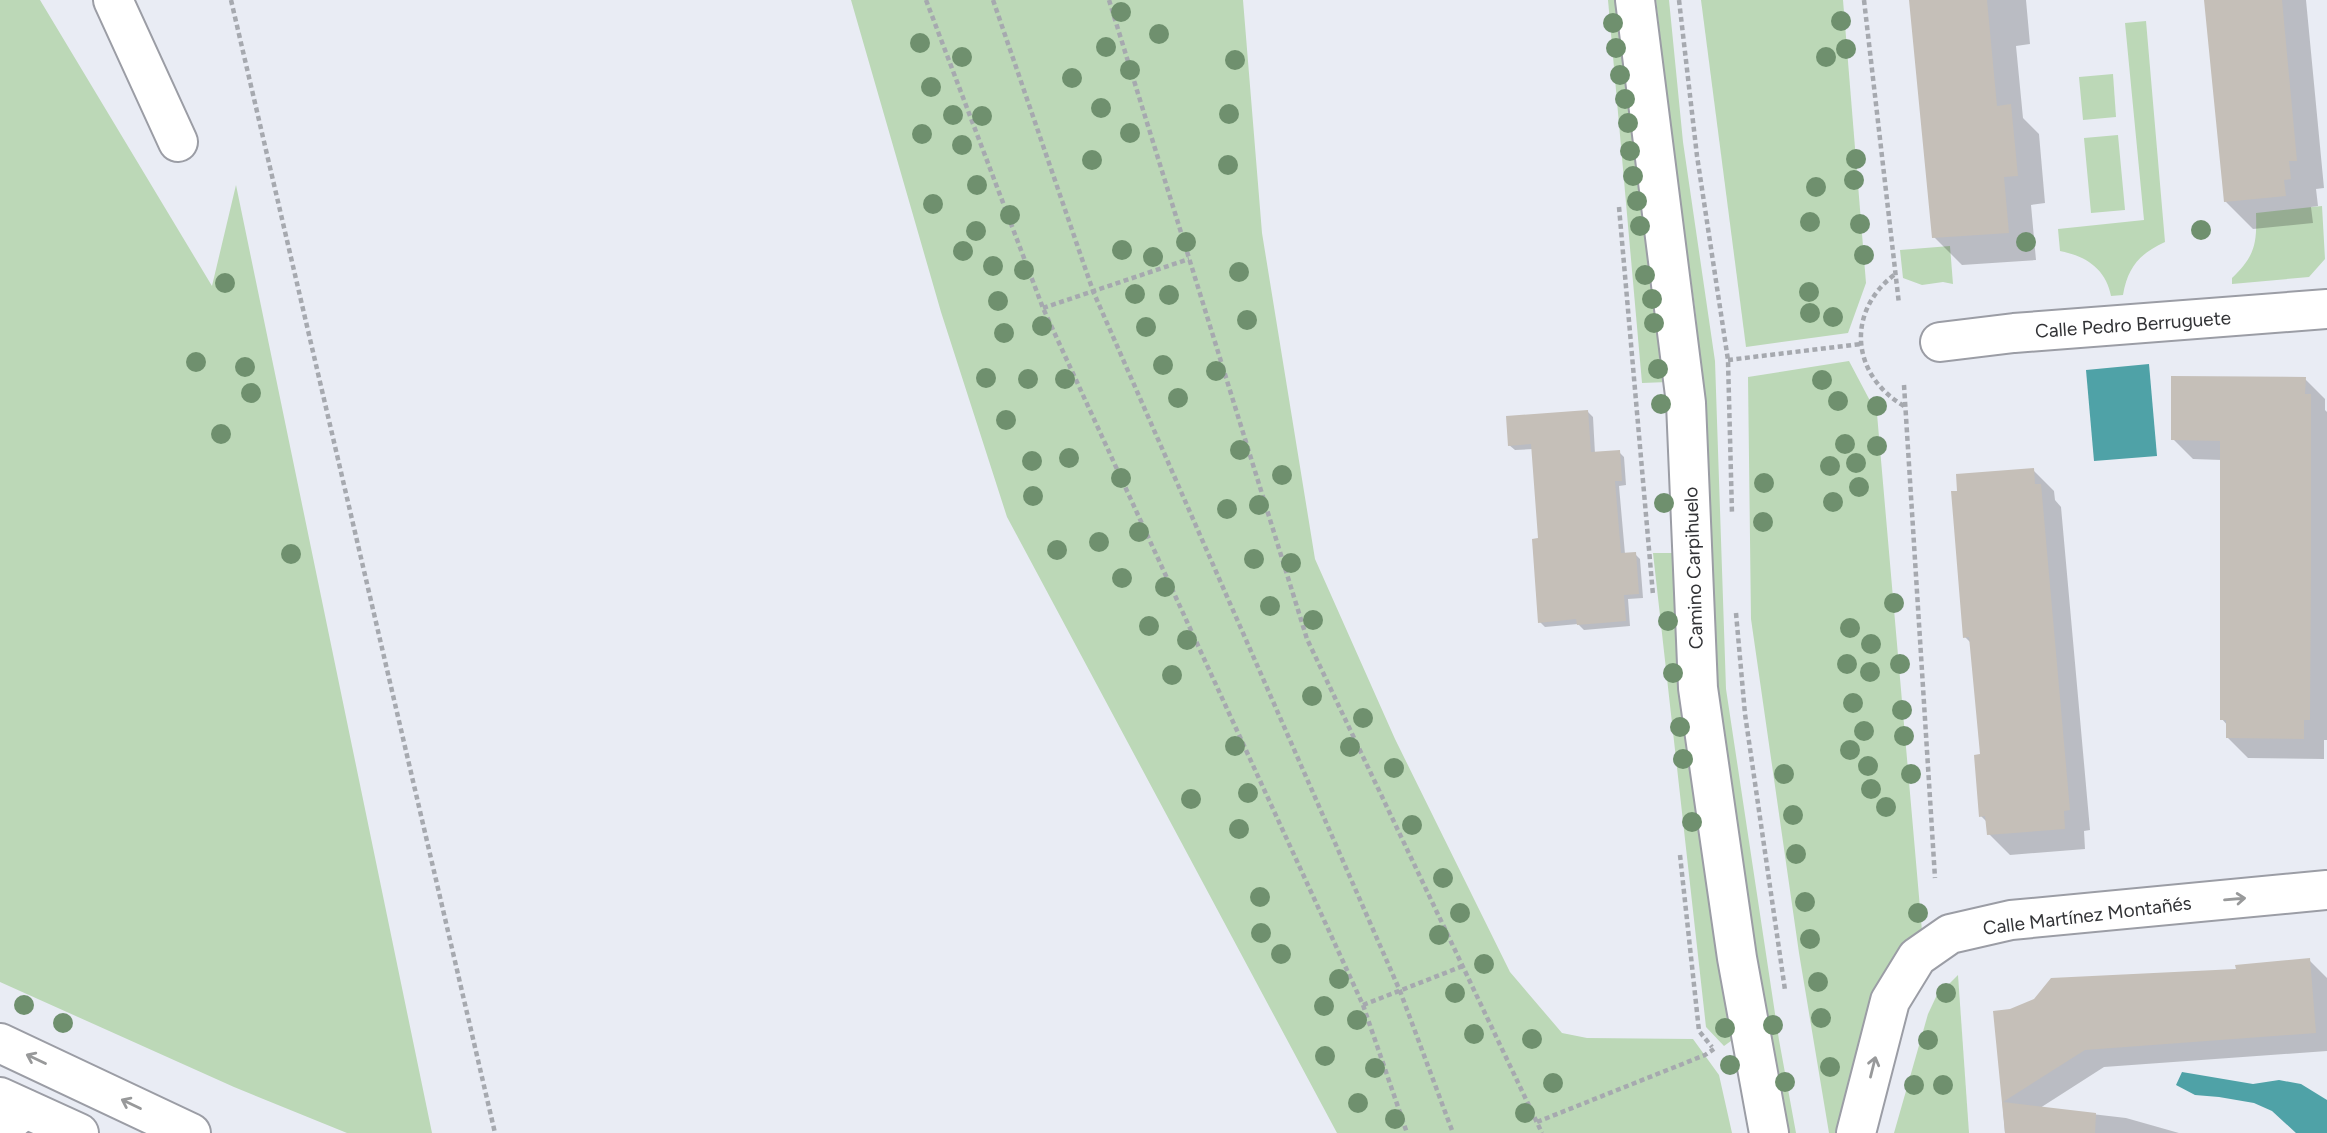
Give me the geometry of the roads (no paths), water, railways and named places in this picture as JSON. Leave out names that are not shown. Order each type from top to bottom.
[{"type":"street","points":[[113,0],[178,142]]},
{"type":"street","name":"Camino Carpihuelo","points":[[1635,0],[1686,404],[1698,688],[1737,958],[1769,1133]]},
{"type":"street","name":"Calle Pedro Berruguete","points":[[1940,342],[2014,333],[2327,309]]},
{"type":"street","name":"Calle Martínez Montañés","points":[[1856,1133],[1890,1001],[1916,957],[1950,934],[2011,920],[2327,890]]},
{"type":"street","points":[[0,1043],[191,1133]]},
{"type":"street","points":[[8,1112],[79,1133]]},
{"type":"water","points":[[2149,364],[2157,456],[2094,461],[2086,370]]},
{"type":"water","points":[[2182,1072],[2253,1084],[2279,1080],[2301,1084],[2327,1100],[2327,1133],[2296,1133],[2272,1111],[2254,1103],[2195,1095],[2176,1085]]}]
